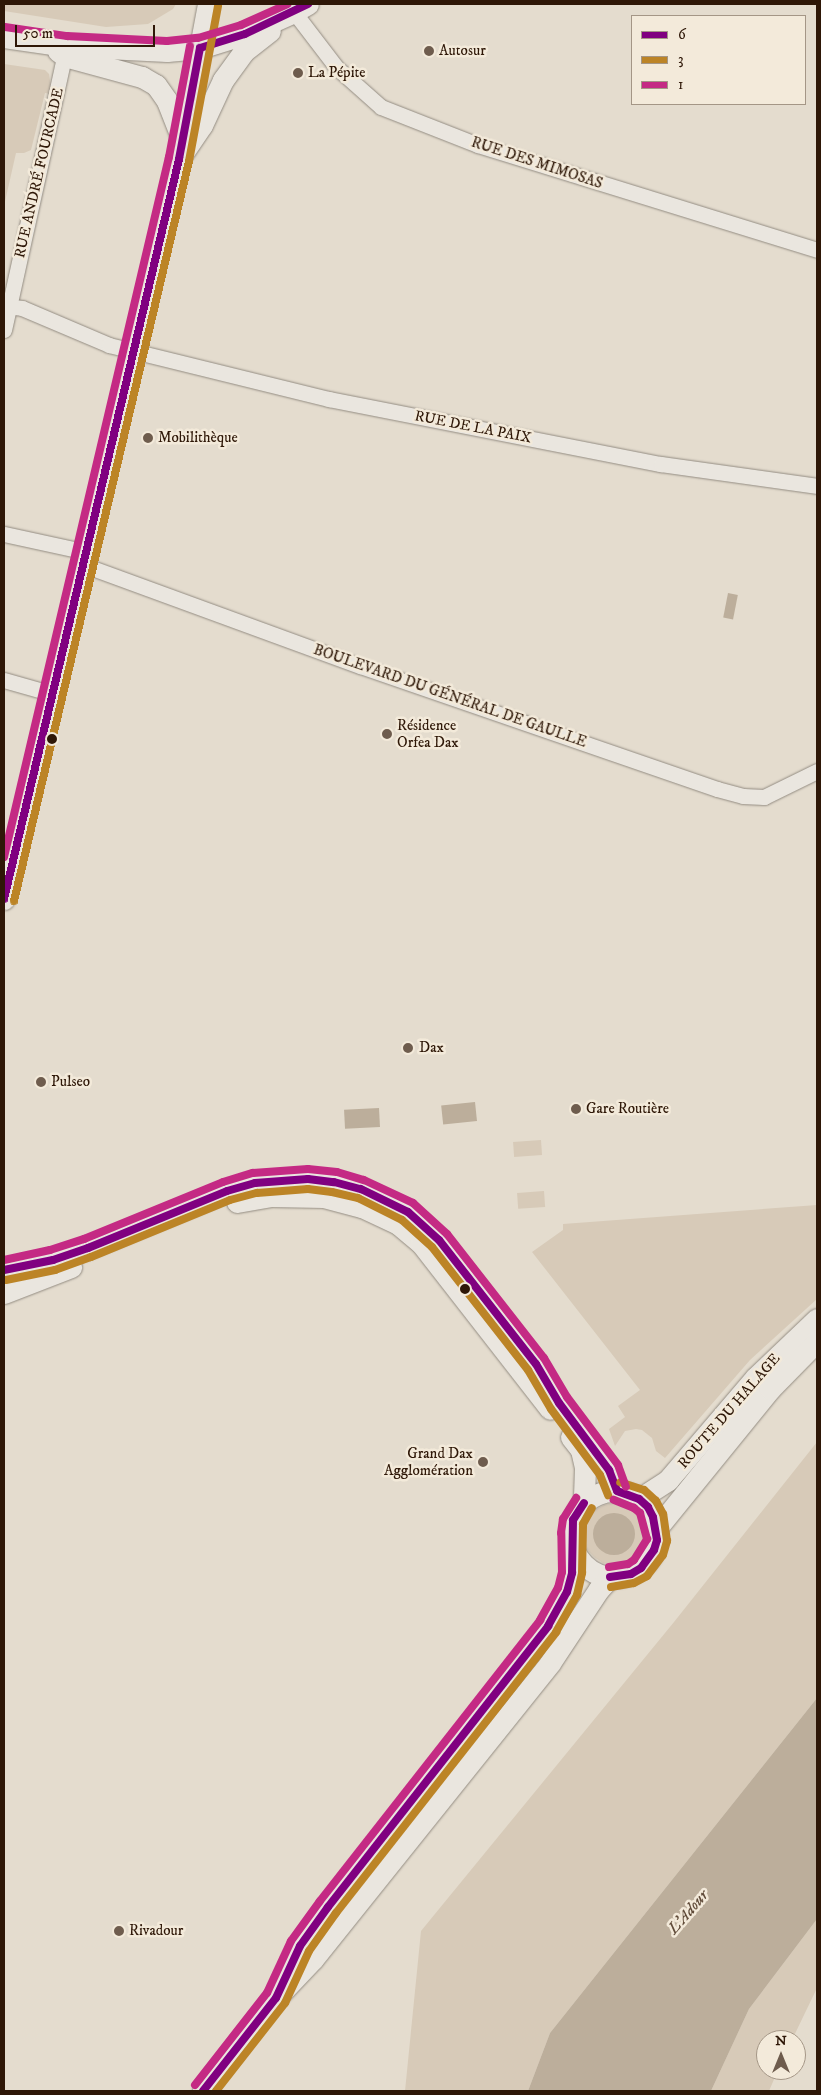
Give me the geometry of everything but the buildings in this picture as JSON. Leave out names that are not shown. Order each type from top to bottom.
[{"type":"main road","points":[[4,898],[181,149],[208,4]]},
{"type":"main road","points":[[272,4],[301,8]]},
{"type":"main road","points":[[60,48],[167,51],[200,48],[245,34],[301,8]]},
{"type":"main road","points":[[181,149],[202,125],[223,80],[243,52],[301,8]]},
{"type":"main road","points":[[4,37],[60,48],[142,77],[156,85],[167,101],[181,149]]},
{"type":"main road","points":[[4,1270],[52,1260],[88,1248],[227,1191],[254,1183],[308,1179],[334,1182],[361,1189],[408,1212],[439,1240],[536,1364],[560,1403],[609,1470],[617,1491]]},
{"type":"main road","points":[[4,1294],[244,1200],[271,1196],[307,1195],[362,1206],[398,1224],[421,1243],[546,1403],[581,1450],[585,1468],[584,1503]]},
{"type":"main road","name":"ROUTE DU HALAGE","points":[[639,1499],[668,1480],[756,1377],[817,1319]]},
{"type":"main road","name":"ROUTE DU HALAGE","points":[[656,1528],[770,1389],[817,1341]]},
{"type":"main road","points":[[276,1998],[300,1946],[328,1907],[548,1626],[567,1592],[572,1573],[573,1549],[571,1534],[573,1520],[584,1503],[594,1496],[617,1491],[639,1499],[648,1507],[656,1528],[657,1540],[648,1560],[631,1574],[610,1577],[594,1572],[582,1563],[573,1549]]},
{"type":"main road","points":[[203,2091],[276,1998],[313,1959],[544,1670],[610,1577]]},
{"type":"street","name":"RUE DES MIMOSAS","points":[[301,8],[336,67],[381,107],[478,145],[817,250]]},
{"type":"street","name":"RUE ANDRÉ FOURCADE","points":[[4,330],[6,306],[60,48]]},
{"type":"street","name":"RUE DE LA PAIX","points":[[6,306],[22,308],[92,339],[329,400],[662,464],[817,486]]},
{"type":"street","name":"BOULEVARD DU GÉNÉRAL DE GAULLE","points":[[4,534],[85,558],[360,666],[717,789],[744,796],[764,797],[817,770]]},
{"type":"street","points":[[4,680],[53,694]]},
{"type":"shaded area","points":[[4,4],[176,4],[173,9],[148,24],[106,27],[4,11]]},
{"type":"shaded area","points":[[4,64],[45,70],[49,74],[52,94],[45,93],[31,150],[24,153],[16,153],[4,206]]},
{"type":"shaded area","points":[[541,1140],[542,1155],[514,1157],[513,1142]]},
{"type":"shaded area","points":[[544,1191],[545,1207],[518,1209],[517,1193]]},
{"type":"shaded area","points":[[817,1205],[817,1299],[750,1360],[665,1458],[656,1451],[652,1438],[642,1430],[625,1431],[615,1446],[609,1429],[625,1417],[618,1406],[640,1390],[532,1252],[563,1230],[563,1224]]},
{"type":"shaded area","points":[[817,1442],[817,1698],[550,2033],[528,2091],[405,2091],[421,1931],[674,1622]]},
{"type":"shaded area","points":[[615,1503],[626,1505],[635,1511],[645,1529],[641,1550],[624,1563],[613,1565],[603,1563],[594,1557],[587,1549],[583,1538],[588,1518],[595,1510],[604,1505]]},
{"type":"shaded area","points":[[817,1919],[817,1988],[797,2030],[756,2030],[756,2080],[774,2080],[769,2091],[711,2091],[749,2009]]},
{"type":"water","points":[[728,593],[738,595],[733,619],[723,618]]},
{"type":"water","points":[[475,1102],[477,1121],[443,1124],[441,1106]]},
{"type":"water","points":[[379,1108],[380,1127],[345,1129],[344,1110]]},
{"type":"water","points":[[614,1513],[629,1519],[635,1534],[629,1549],[614,1555],[599,1549],[593,1534],[599,1519]]},
{"type":"water","name":"L'Adour","points":[[817,1698],[817,1919],[749,2009],[711,2091],[528,2091],[550,2033]]},
{"type":"transit line","name":"1","points":[[5,27],[67,36],[167,41],[198,38],[241,25],[288,4]]},
{"type":"transit line","name":"6","points":[[200,48],[245,34],[308,4]]},
{"type":"transit line","name":"3","points":[[14,901],[189,161],[218,6]]},
{"type":"transit line","name":"1","points":[[4,857],[169,157],[190,46]]},
{"type":"transit line","name":"6","points":[[4,899],[179,159],[200,48]]},
{"type":"transit line","name":"1","points":[[4,1260],[50,1250],[84,1239],[223,1182],[253,1173],[308,1169],[337,1172],[364,1180],[413,1203],[447,1234],[544,1358],[567,1397],[618,1465],[626,1487]]},
{"type":"transit line","name":"6","points":[[4,1270],[53,1260],[88,1248],[227,1191],[255,1183],[308,1179],[334,1182],[361,1189],[408,1212],[439,1240],[536,1364],[559,1403],[609,1470],[617,1491]]},
{"type":"transit line","name":"3","points":[[6,1280],[55,1270],[230,1200],[257,1193],[308,1189],[358,1198],[402,1220],[432,1247],[528,1370],[551,1409],[600,1475],[608,1495]]},
{"type":"transit line","name":"3","points":[[611,1587],[634,1583],[647,1576],[663,1555],[667,1541],[663,1514],[656,1501],[644,1490],[620,1482]]},
{"type":"transit line","name":"6","points":[[610,1577],[631,1574],[641,1568],[654,1550],[657,1540],[653,1517],[648,1507],[639,1499],[617,1491]]},
{"type":"transit line","name":"1","points":[[195,2085],[267,1993],[291,1941],[320,1901],[540,1620],[558,1588],[562,1572],[561,1533],[563,1519],[576,1498]]},
{"type":"transit line","name":"1","points":[[609,1567],[628,1564],[634,1560],[647,1539],[640,1513],[634,1508],[614,1500]]},
{"type":"transit line","name":"6","points":[[203,2091],[276,1998],[300,1946],[328,1907],[548,1626],[567,1592],[572,1573],[573,1520],[584,1503]]},
{"type":"transit line","name":"3","points":[[216,2091],[285,2003],[309,1951],[336,1913],[556,1632],[577,1595],[582,1573],[583,1524],[592,1508]]},
{"type":"place","name":"Autosur","points":[[429,51]]},
{"type":"place","name":"La Pépite","points":[[298,73]]},
{"type":"place","name":"Mobilithèque","points":[[148,438]]},
{"type":"place","name":"Résidence Orfea Dax","points":[[387,734]]},
{"type":"place","name":"Dax","points":[[408,1048]]},
{"type":"place","name":"Pulseo","points":[[41,1082]]},
{"type":"place","name":"Gare Routière","points":[[576,1109]]},
{"type":"place","name":"Grand Dax Agglomération","points":[[483,1462]]},
{"type":"place","name":"Rivadour","points":[[119,1931]]}]
